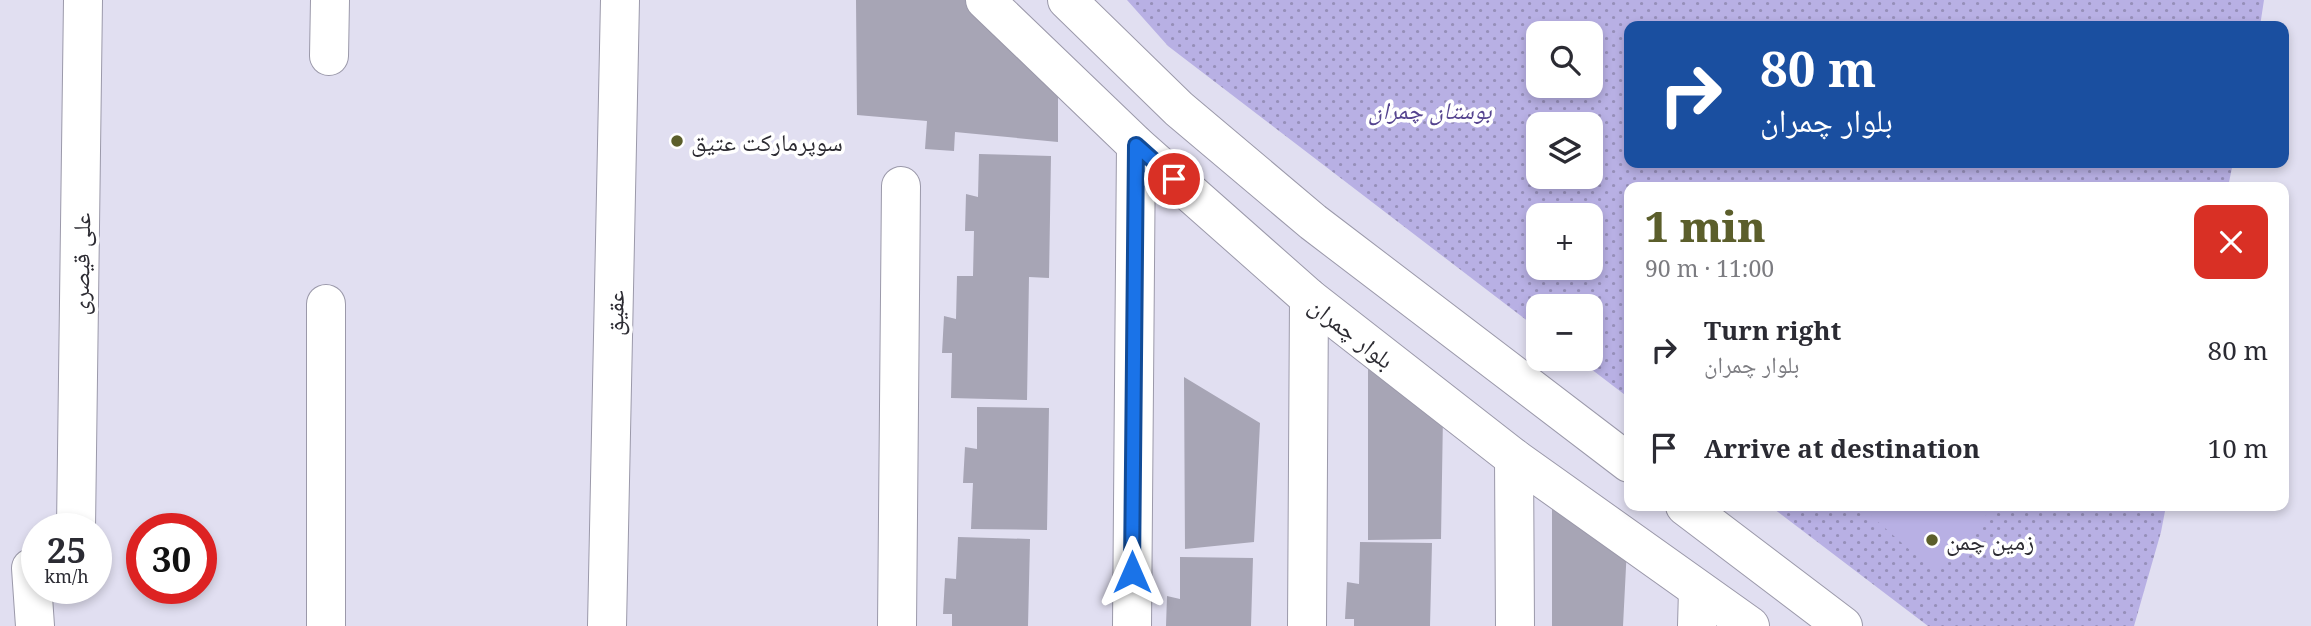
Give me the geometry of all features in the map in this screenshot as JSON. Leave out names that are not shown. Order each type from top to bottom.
[{"type":"street","name":"علی قیصری","points":[[76,513],[83,0]]},
{"type":"street","points":[[328,56],[330,0]]},
{"type":"street","name":"عقیق","points":[[607,626],[620,0]]},
{"type":"street","name":"بلوار چمران","points":[[985,0],[1136,145],[1308,298],[1514,458],[1697,608],[1750,626]]},
{"type":"street","points":[[1067,0],[1179,109],[1313,222],[1624,459]]},
{"type":"street","points":[[1132,626],[1136,145]]},
{"type":"street","points":[[897,626],[901,186]]},
{"type":"street","points":[[1307,626],[1308,298]]},
{"type":"street","points":[[326,304],[326,626]]},
{"type":"street","points":[[1514,458],[1515,626]]},
{"type":"street","points":[[1692,511],[1843,626]]},
{"type":"street","points":[[31,604],[36,626]]},
{"type":"green space","name":"بوستان چمران","points":[[1127,0],[2264,0],[2261,21],[1624,21],[1624,168],[2232,168],[2229,182],[1624,182],[1624,394],[1594,371],[1603,371],[1603,294],[1526,294],[1526,320],[1168,46]]},
{"type":"green space","points":[[1777,511],[2165,511],[2134,626],[1928,626]]},
{"type":"green space","name":"زمین چمن","points":[[1866,511],[1990,511],[1937,574]]},
{"type":"building","points":[[856,0],[969,0],[1058,86],[1058,142],[955,132],[954,151],[925,149],[927,121],[857,115]]},
{"type":"building","points":[[979,154],[1051,156],[1049,278],[1029,277],[1027,400],[951,398],[952,353],[942,353],[944,316],[956,319],[957,276],[973,276],[974,231],[965,231],[966,194],[978,197]]},
{"type":"building","points":[[1368,369],[1443,415],[1441,539],[1368,540]]},
{"type":"building","points":[[1184,377],[1260,423],[1254,542],[1185,549]]},
{"type":"building","points":[[977,407],[1049,408],[1047,530],[971,529],[973,483],[963,483],[965,447],[977,449]]},
{"type":"building","points":[[1552,501],[1627,547],[1623,626],[1552,626]]},
{"type":"building","points":[[958,537],[1030,539],[1028,626],[952,626],[952,614],[943,614],[945,578],[956,579]]},
{"type":"building","points":[[1360,542],[1432,543],[1430,626],[1354,626],[1354,619],[1345,619],[1347,582],[1359,584]]},
{"type":"building","points":[[1180,557],[1253,558],[1251,626],[1166,626],[1167,596],[1180,599]]},
{"type":"place","name":"سوپرمارکت عتیق","points":[[677,141]]},
{"type":"place","name":"زمین چمن","points":[[1932,540]]},
{"type":"route","points":[[1132,572],[1136,145],[1174,179]]}]
